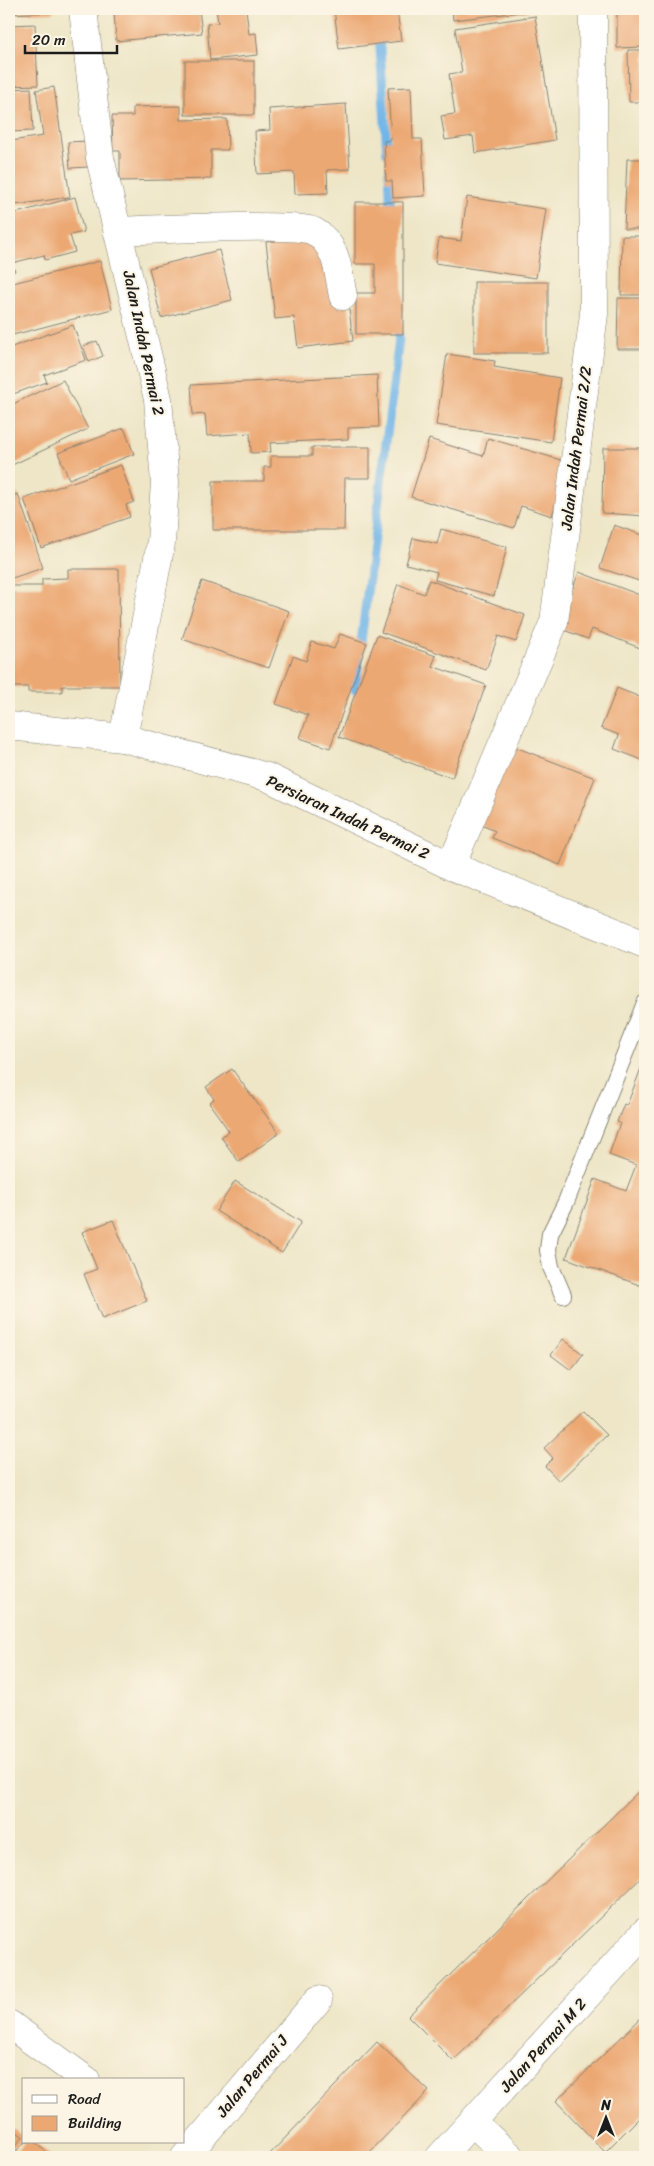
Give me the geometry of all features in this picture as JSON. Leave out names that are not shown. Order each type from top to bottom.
[{"type":"street","name":"Jalan Indah Permai 2","points":[[83,9],[100,158],[158,399],[165,482],[162,543],[124,738]]},
{"type":"street","name":"Jalan Indah Permai 2/2","points":[[451,866],[554,622],[594,314],[593,9]]},
{"type":"street","points":[[119,231],[282,227],[314,231],[333,250],[343,296]]},
{"type":"street","name":"Persiaran Indah Permai 2","points":[[9,726],[124,738],[267,777],[451,866],[645,944]]},
{"type":"street","name":"Jalan Permai M 2","points":[[440,2157],[645,1932]]},
{"type":"street","name":"Jalan Permai J","points":[[182,2151],[318,2000]]},
{"type":"street","points":[[9,2024],[83,2078]]},
{"type":"street","points":[[472,2122],[511,2157]]},
{"type":"lane","points":[[563,1295],[550,1267],[548,1250],[550,1234],[566,1202],[645,1003]]},
{"type":"building","points":[[9,9],[54,9],[54,12],[9,14]]},
{"type":"building","points":[[127,9],[199,9],[202,33],[116,41],[114,12],[128,11]]},
{"type":"building","points":[[216,9],[246,9],[249,34],[256,33],[258,55],[210,60],[207,24],[218,23]]},
{"type":"building","points":[[334,9],[397,9],[401,41],[339,49]]},
{"type":"building","points":[[452,9],[538,9],[538,10],[453,20]]},
{"type":"building","points":[[617,9],[645,9],[645,47],[617,48]]},
{"type":"building","points":[[535,16],[555,140],[475,153],[473,136],[445,140],[441,116],[455,114],[449,74],[462,72],[455,28]]},
{"type":"building","points":[[35,24],[38,85],[9,86],[9,25]]},
{"type":"building","points":[[628,50],[645,50],[645,102],[629,102]]},
{"type":"building","points":[[185,61],[254,61],[254,115],[185,115]]},
{"type":"building","points":[[54,87],[70,197],[15,205],[15,200],[9,201],[9,148],[12,148],[11,141],[43,136],[36,90]]},
{"type":"building","points":[[411,87],[413,139],[422,139],[425,196],[393,198],[392,181],[386,181],[384,141],[391,140],[388,88]]},
{"type":"building","points":[[31,88],[33,131],[9,132],[9,89]]},
{"type":"building","points":[[346,104],[350,169],[327,170],[328,193],[295,194],[294,172],[257,174],[255,131],[270,130],[269,109]]},
{"type":"building","points":[[181,106],[181,120],[227,119],[228,150],[211,150],[211,179],[120,181],[120,151],[113,151],[112,116],[133,116],[133,107]]},
{"type":"building","points":[[87,141],[89,167],[70,168],[68,142]]},
{"type":"building","points":[[627,159],[645,159],[645,229],[624,229]]},
{"type":"building","points":[[75,197],[84,232],[70,235],[75,252],[45,260],[44,255],[12,263],[15,271],[9,273],[9,215]]},
{"type":"building","points":[[467,197],[546,209],[536,278],[435,263],[439,238],[461,241]]},
{"type":"building","points":[[355,202],[403,202],[403,334],[356,334],[356,293],[375,293],[375,264],[355,264]]},
{"type":"building","points":[[326,234],[348,301],[353,341],[298,348],[294,317],[275,319],[266,242]]},
{"type":"building","points":[[622,236],[645,236],[645,295],[621,295]]},
{"type":"building","points":[[219,250],[232,300],[161,318],[149,268]]},
{"type":"building","points":[[100,261],[112,309],[9,336],[9,284]]},
{"type":"building","points":[[474,282],[548,282],[548,353],[474,353]]},
{"type":"building","points":[[618,298],[645,298],[645,349],[617,349]]},
{"type":"building","points":[[73,325],[86,360],[44,375],[47,382],[13,394],[9,391],[9,348]]},
{"type":"building","points":[[97,341],[103,356],[89,362],[83,346]]},
{"type":"building","points":[[447,354],[495,361],[494,367],[560,378],[551,442],[436,425]]},
{"type":"building","points":[[377,375],[379,427],[348,428],[348,439],[270,443],[271,452],[251,453],[250,433],[207,436],[205,414],[193,415],[191,385]]},
{"type":"building","points":[[63,380],[88,429],[10,466],[9,406]]},
{"type":"building","points":[[124,428],[134,454],[69,479],[58,453]]},
{"type":"building","points":[[488,438],[567,462],[552,516],[521,506],[514,528],[411,497],[429,439],[483,456]]},
{"type":"building","points":[[312,447],[370,447],[370,478],[345,478],[344,530],[213,530],[213,481],[264,481],[264,467],[271,467],[271,456],[312,456]]},
{"type":"building","points":[[603,448],[645,448],[645,516],[602,513]]},
{"type":"building","points":[[121,465],[134,502],[126,505],[130,517],[41,548],[24,499]]},
{"type":"building","points":[[18,494],[43,568],[9,579],[9,497]]},
{"type":"building","points":[[614,525],[645,536],[645,583],[600,568]]},
{"type":"building","points":[[441,529],[507,547],[494,596],[435,580],[437,572],[406,564],[413,538],[437,544]]},
{"type":"building","points":[[68,569],[119,569],[120,686],[62,686],[62,692],[28,692],[28,687],[9,687],[9,586],[42,586],[42,579],[68,578]]},
{"type":"building","points":[[579,572],[645,597],[645,650],[592,629],[588,639],[558,628]]},
{"type":"building","points":[[429,580],[525,615],[516,642],[498,636],[486,670],[381,632],[398,584],[424,594]]},
{"type":"building","points":[[202,581],[289,611],[269,668],[182,639]]},
{"type":"building","points":[[340,634],[367,643],[330,748],[300,738],[308,715],[276,704],[293,656],[306,661],[312,642],[334,649]]},
{"type":"building","points":[[377,635],[436,656],[432,666],[486,685],[452,778],[339,737]]},
{"type":"building","points":[[617,688],[645,699],[645,761],[614,749],[619,735],[601,728]]},
{"type":"building","points":[[510,745],[595,778],[560,865],[492,838],[495,831],[479,824]]},
{"type":"building","points":[[645,1058],[645,1276],[642,1286],[566,1258],[595,1179],[626,1191],[636,1165],[609,1155],[620,1123],[617,1122],[624,1104],[627,1105]]},
{"type":"building","points":[[232,1069],[279,1133],[239,1162],[221,1137],[229,1131],[209,1103],[214,1099],[206,1087]]},
{"type":"building","points":[[235,1181],[301,1222],[282,1253],[216,1211]]},
{"type":"building","points":[[113,1220],[147,1301],[102,1319],[84,1274],[97,1269],[82,1232]]},
{"type":"building","points":[[563,1339],[583,1354],[571,1370],[551,1355]]},
{"type":"building","points":[[583,1411],[607,1435],[559,1481],[545,1466],[553,1458],[544,1448]]},
{"type":"building","points":[[645,1785],[645,1874],[453,2061],[408,2016]]},
{"type":"building","points":[[645,2014],[645,2112],[605,2152],[556,2101]]},
{"type":"building","points":[[377,2042],[429,2091],[365,2157],[267,2157]]},
{"type":"building","points":[[9,2125],[22,2138],[9,2153]]},
{"type":"building","points":[[23,2144],[37,2144],[52,2157],[11,2157]]},
{"type":"waterway","points":[[379,33],[387,153]]},
{"type":"waterway","points":[[389,171],[391,212]]},
{"type":"waterway","points":[[355,690],[399,339],[398,323]]}]
